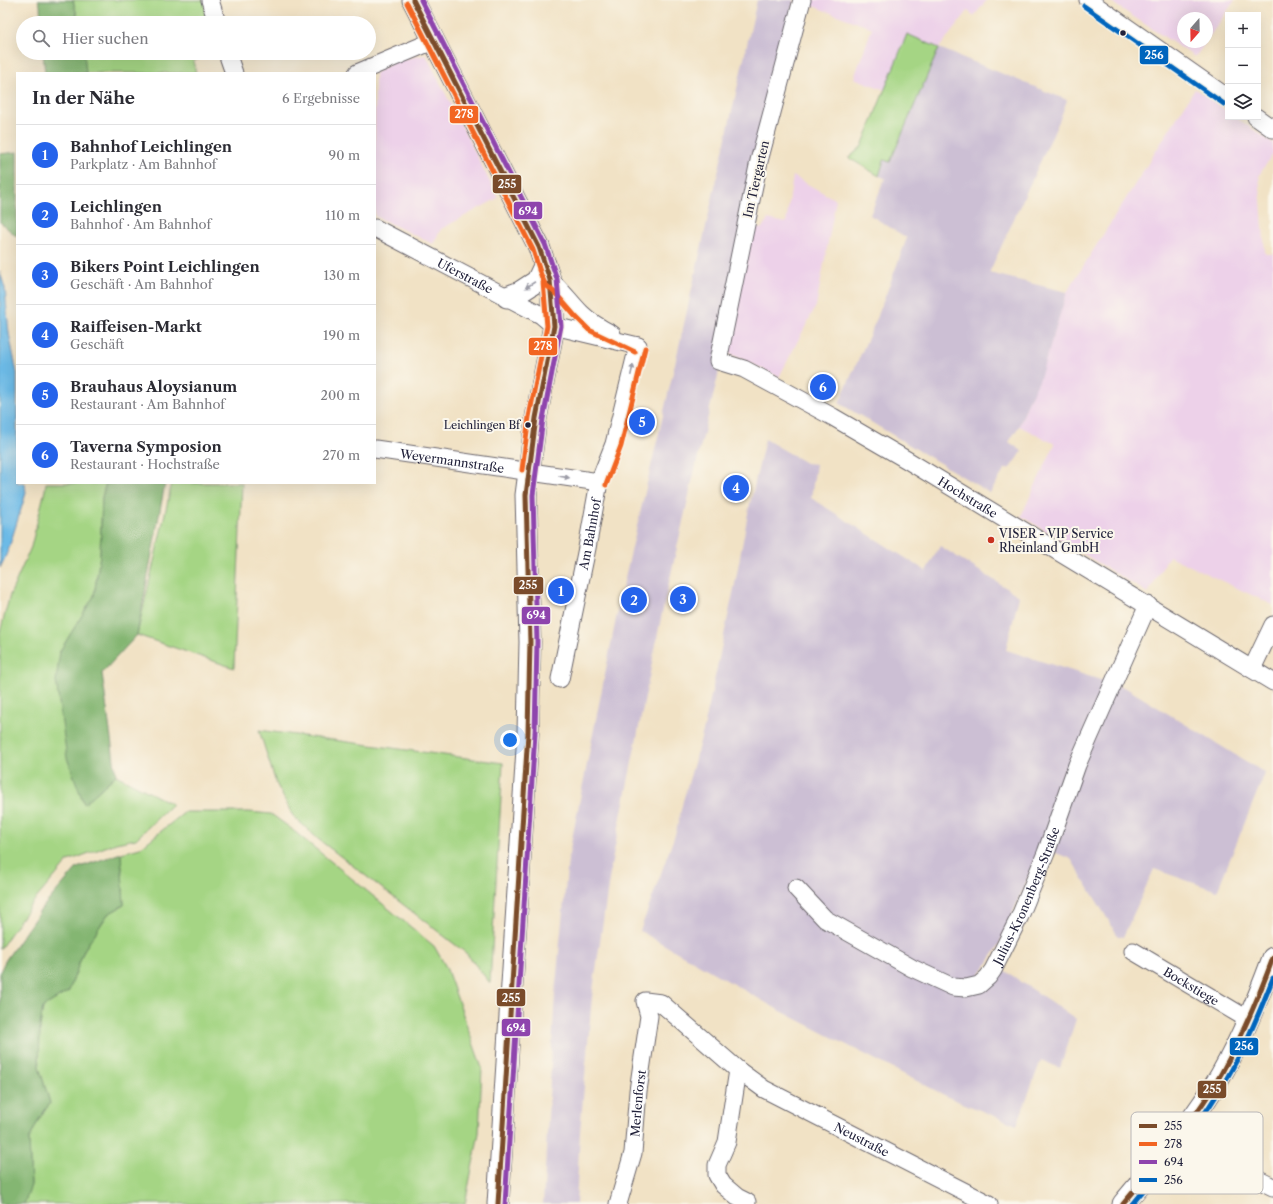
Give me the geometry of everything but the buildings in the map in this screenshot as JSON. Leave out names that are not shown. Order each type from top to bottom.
[{"type":"main road","points":[[413,0],[539,247],[548,272],[554,326],[536,418],[526,495],[530,642],[528,733],[498,1204]]},
{"type":"main road","points":[[507,297],[520,292],[548,272]]},
{"type":"main road","points":[[1197,1112],[1220,1076],[1269,981],[1273,958]]},
{"type":"main road","points":[[1123,1204],[1131,1194]]},
{"type":"street","points":[[210,0],[215,16]]},
{"type":"street","name":"Im Tiergarten","points":[[718,361],[759,161],[802,0]]},
{"type":"street","points":[[1088,0],[1225,96]]},
{"type":"street","points":[[359,72],[433,41]]},
{"type":"street","points":[[229,60],[234,72]]},
{"type":"street","points":[[1260,120],[1273,129]]},
{"type":"street","name":"Uferstraße","points":[[376,229],[541,315],[554,326]]},
{"type":"street","points":[[548,272],[580,312],[594,325],[638,346]]},
{"type":"street","points":[[554,326],[638,346]]},
{"type":"street","name":"Am Bahnhof","points":[[560,679],[599,482],[614,444],[638,346]]},
{"type":"street","name":"Hochstraße","points":[[718,361],[744,369],[833,417],[1148,605],[1273,682]]},
{"type":"street","name":"Weyermannstraße","points":[[376,449],[529,471]]},
{"type":"street","name":"Am Bahnhof","points":[[529,471],[599,482]]},
{"type":"street","name":"Julius-Kronenberg-Straße","points":[[796,888],[825,919],[912,968],[953,987],[966,988],[979,985],[993,970],[1020,916],[1046,853],[1077,765],[1148,605]]},
{"type":"street","points":[[1252,669],[1273,625]]},
{"type":"street","name":"Bockstiege","points":[[1133,952],[1249,1020]]},
{"type":"street","name":"Neustraße","points":[[645,1001],[661,1003],[738,1070],[764,1089],[989,1204]]},
{"type":"street","name":"Merlenforst","points":[[618,1204],[633,1152],[638,1091],[648,1016],[645,1001]]},
{"type":"street","points":[[738,1070],[727,1142],[717,1165],[717,1175],[724,1185],[737,1198],[747,1202]]},
{"type":"street","points":[[1263,1182],[1273,1187]]},
{"type":"shaded area","points":[[757,0],[794,0],[753,162],[718,376],[661,618],[611,866],[592,997],[580,1132],[576,1204],[543,1204],[555,994],[568,859],[620,599],[675,364]]},
{"type":"shaded area","points":[[811,0],[987,0],[974,16],[968,11],[939,48],[907,34],[885,90],[854,78],[872,28],[810,5]]},
{"type":"shaded area","points":[[1112,0],[1235,0],[1227,12],[1225,12],[1225,14],[1213,31],[1213,12],[1177,12],[1177,45],[1111,2]]},
{"type":"shaded area","points":[[939,48],[1067,100],[1060,119],[989,273],[1067,292],[1039,381],[1029,400],[1019,426],[1009,442],[1022,451],[1010,468],[1005,469],[990,493],[839,403],[877,318],[907,238],[870,215],[885,178],[879,176],[884,160],[890,162]]},
{"type":"shaded area","points":[[1181,48],[1202,48],[1195,57]]},
{"type":"shaded area","points":[[426,55],[498,198],[441,229],[433,244],[376,216],[376,72],[398,60]]},
{"type":"shaded area","points":[[1195,89],[1225,110],[1225,120],[1239,120],[1273,143],[1273,154],[1259,175],[1265,254],[1273,254],[1273,605],[1169,556],[1148,593],[1021,516],[1055,444],[1019,426],[1039,380],[1067,292]]},
{"type":"shaded area","points":[[793,176],[836,200],[816,306],[779,377],[723,350],[751,226],[761,229],[768,219],[786,223]]},
{"type":"shaded area","points":[[765,439],[806,463],[816,464],[811,498],[926,571],[940,546],[1019,596],[1006,650],[1126,688],[1265,773],[1217,891],[1154,869],[1123,937],[1118,936],[1071,859],[1041,847],[998,947],[979,976],[1004,970],[1076,1019],[1060,1068],[1041,1060],[1017,1125],[950,1098],[777,1009],[640,931],[676,832],[683,801],[704,728],[735,584],[749,508]]},
{"type":"green space","points":[[38,0],[73,0],[77,16],[41,16]]},
{"type":"green space","points":[[73,0],[204,0],[209,16],[77,16]]},
{"type":"green space","points":[[907,34],[939,48],[890,162],[884,160],[879,176],[849,158],[862,146]]},
{"type":"green space","points":[[44,60],[85,60],[86,72],[45,72]]},
{"type":"green space","points":[[84,60],[196,60],[193,61],[196,72],[85,72]]},
{"type":"green space","points":[[16,152],[16,236],[0,222],[0,154]]},
{"type":"green space","points":[[46,484],[106,484],[102,497],[100,555],[94,596],[60,651],[84,804],[116,775],[172,804],[136,839],[116,843],[68,861],[29,907],[0,949],[0,632],[10,595],[31,547]]},
{"type":"green space","points":[[106,484],[165,484],[137,635],[102,673],[116,775],[84,804],[67,758],[56,681],[60,651],[94,596],[100,555],[102,497]]},
{"type":"green space","points":[[172,484],[242,484],[234,668],[137,635]]},
{"type":"green space","points":[[259,730],[503,763],[490,983],[466,953],[318,839],[293,816],[276,783]]},
{"type":"green space","points":[[185,812],[249,812],[271,814],[289,827],[434,946],[446,967],[482,1068],[479,1133],[465,1204],[24,1204],[31,1185],[29,1140],[39,1119],[50,1103],[39,1067],[40,1026],[43,1007],[69,991],[84,950],[108,914],[124,905],[121,853],[140,848]]},
{"type":"green space","points":[[121,853],[124,905],[108,914],[84,950],[69,991],[43,1007],[40,1026],[39,1067],[50,1103],[39,1119],[29,1140],[31,1185],[24,1204],[0,1204],[0,972],[5,961],[42,908],[77,868]]},
{"type":"water","points":[[0,272],[5,288],[9,333],[16,368],[16,484],[25,484],[26,493],[8,551],[0,568]]},
{"type":"transit line","name":"255","points":[[413,0],[539,247],[550,280],[554,326],[536,418],[526,495],[530,642],[528,733],[498,1204]]},
{"type":"transit line","name":"694","points":[[421,0],[545,244],[557,279],[561,326],[543,419],[533,495],[537,642],[535,733],[505,1204]]},
{"type":"transit line","name":"278","points":[[407,3],[533,250],[543,281],[547,326],[529,417],[522,470]]},
{"type":"transit line","name":"256","points":[[1084,6],[1224,104]]},
{"type":"transit line","name":"278","points":[[539,270],[545,284],[589,330],[635,352]]},
{"type":"transit line","name":"278","points":[[606,485],[621,446],[645,348]]},
{"type":"transit line","name":"255","points":[[1197,1112],[1211,1091],[1229,1059],[1260,992],[1273,958]]},
{"type":"transit line","name":"256","points":[[1206,1112],[1233,1068],[1261,1009],[1273,978]]},
{"type":"transit line","name":"255","points":[[1123,1204],[1132,1194]]},
{"type":"transit line","name":"256","points":[[1132,1204],[1140,1194]]},
{"type":"place","name":"Taverna Symposion","points":[[823,387]]},
{"type":"place","name":"Brauhaus Aloysianum","points":[[642,422]]},
{"type":"place","name":"Leichlingen Bf","points":[[528,425]]},
{"type":"place","name":"Raiffeisen-Markt","points":[[736,488]]},
{"type":"place","name":"VISER - VIP Service Rheinland GmbH","points":[[991,540]]},
{"type":"place","name":"Bahnhof Leichlingen","points":[[561,591]]},
{"type":"place","name":"Bikers Point Leichlingen","points":[[683,599]]},
{"type":"place","name":"Leichlingen","points":[[634,600]]}]
